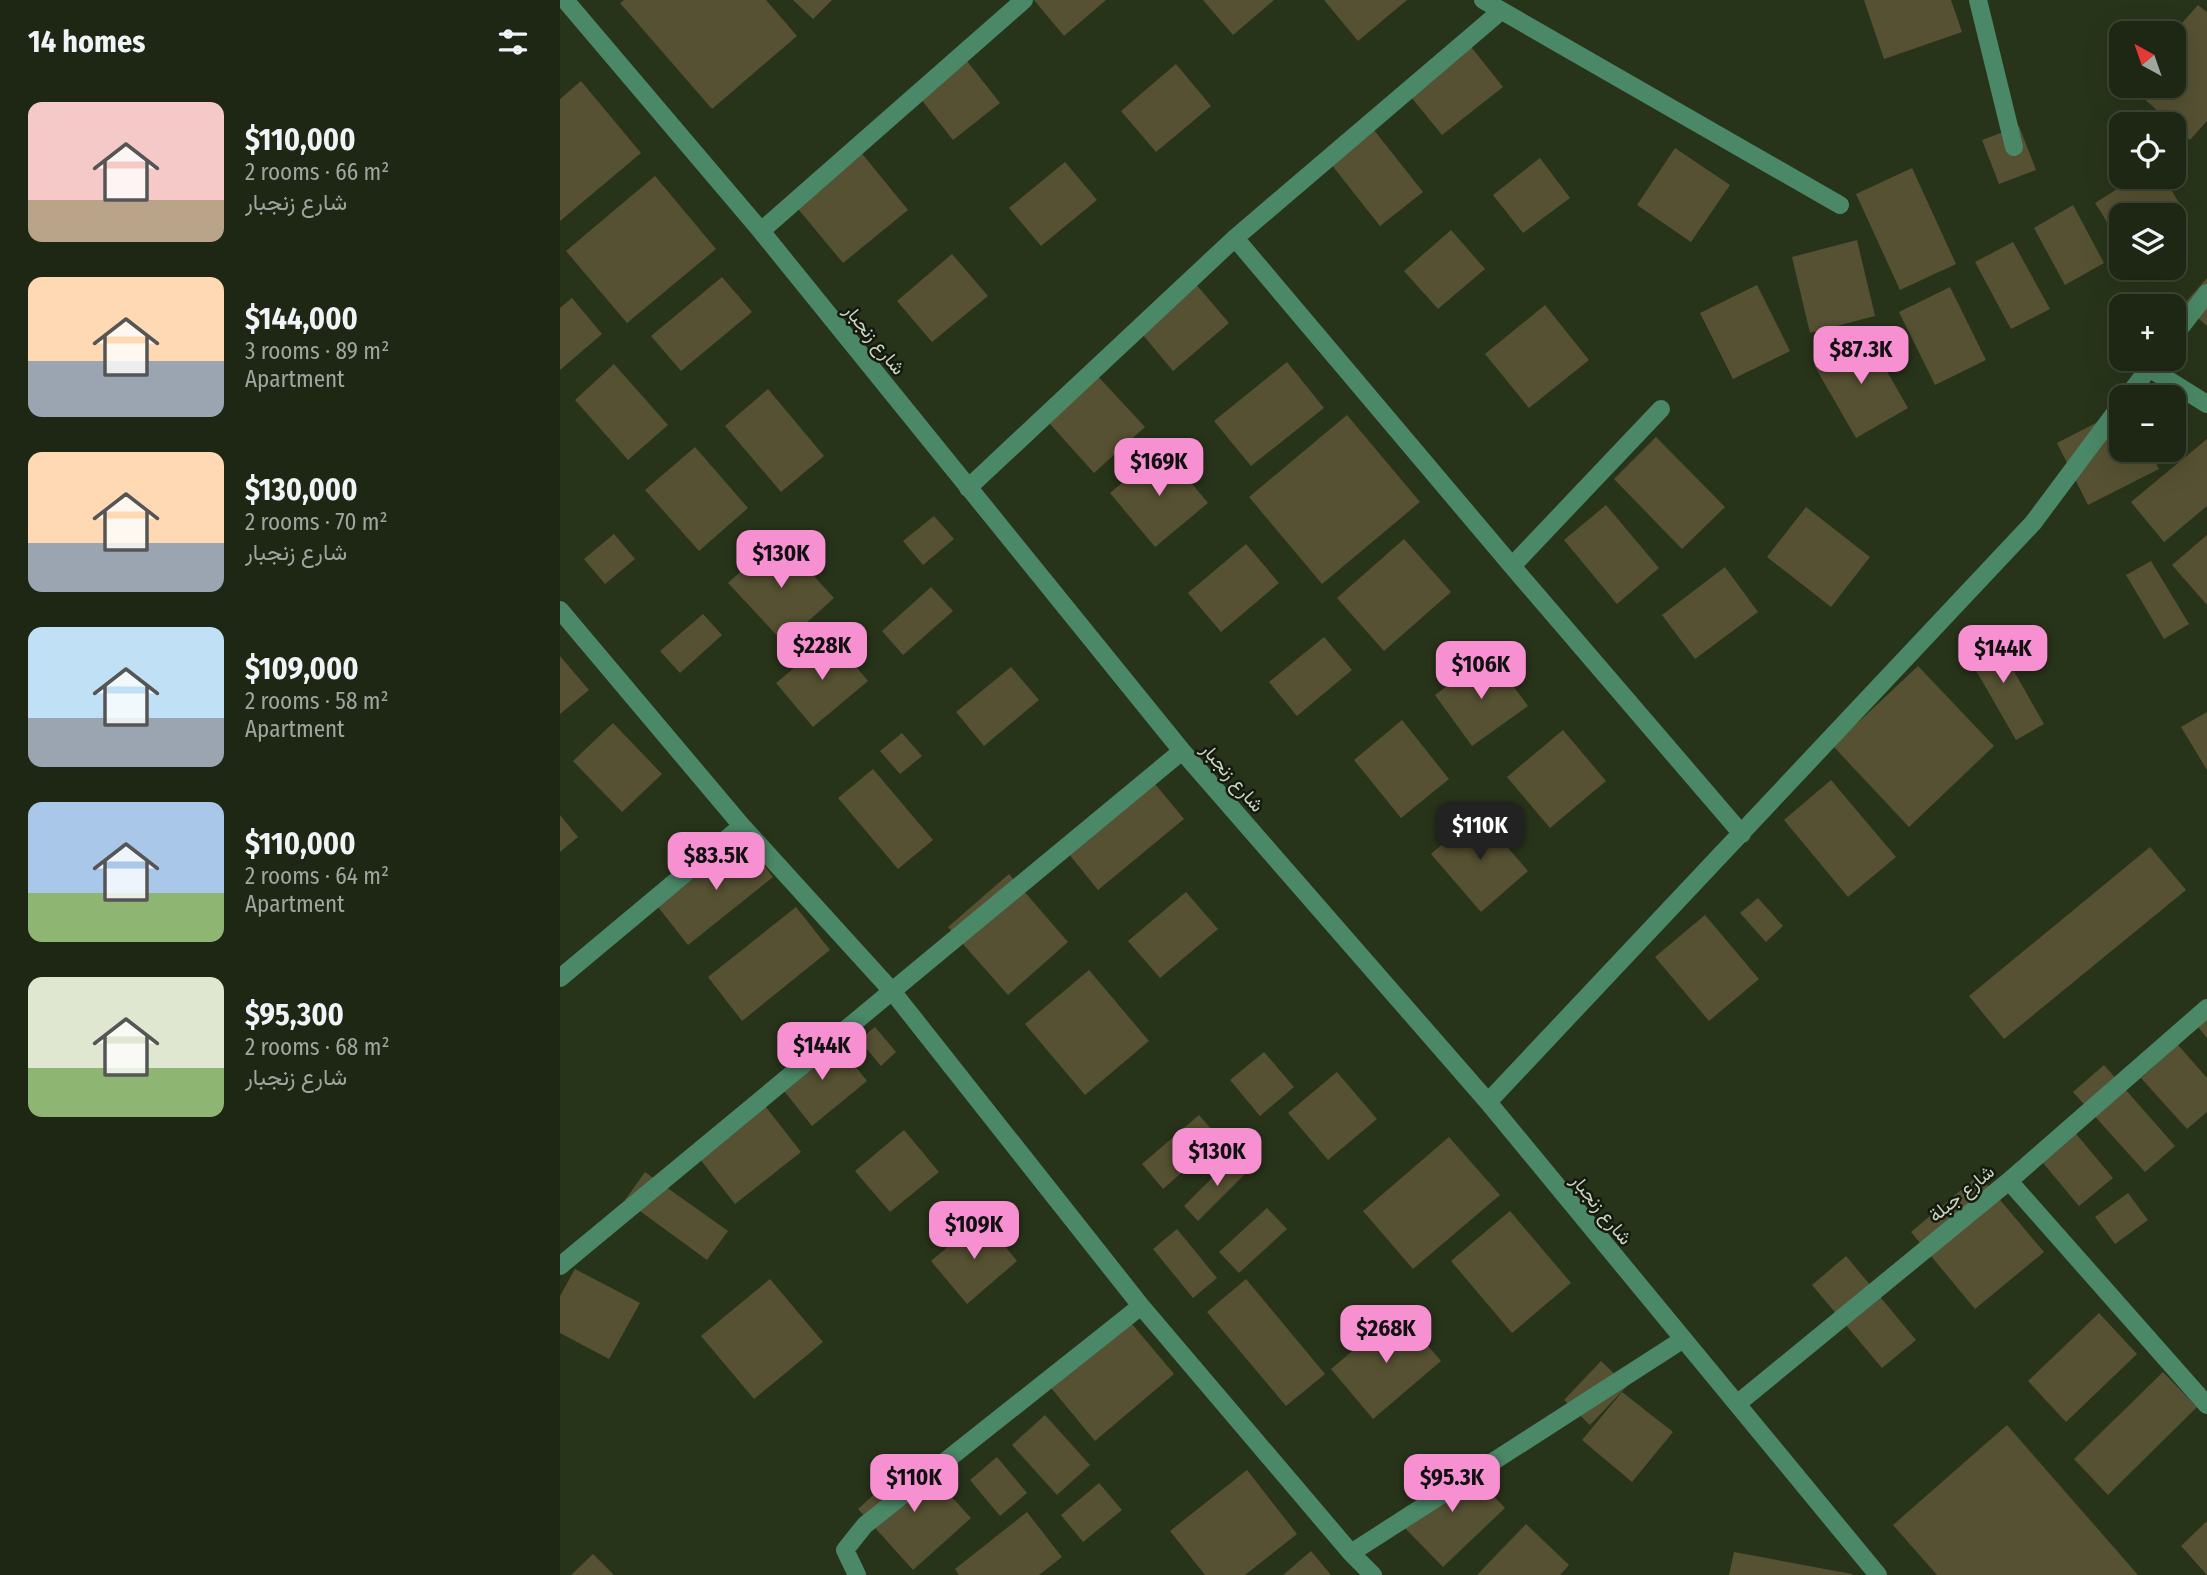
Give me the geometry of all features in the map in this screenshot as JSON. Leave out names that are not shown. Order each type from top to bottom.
[{"type":"street","name":"شارع زنجبار","points":[[565,0],[761,231],[1182,751],[1488,1102],[1878,1575]]},
{"type":"street","points":[[761,231],[1024,0]]},
{"type":"street","points":[[1483,0],[1840,205]]},
{"type":"street","points":[[1978,0],[2014,147]]},
{"type":"street","points":[[968,488],[1235,237],[1501,11]]},
{"type":"street","points":[[1235,237],[1511,566],[1742,834]]},
{"type":"street","points":[[2186,320],[2207,293]]},
{"type":"street","points":[[2136,385],[2147,371]]},
{"type":"street","points":[[2164,371],[2207,404]]},
{"type":"street","points":[[1511,566],[1661,409]]},
{"type":"street","points":[[1488,1102],[2033,523],[2109,421]]},
{"type":"street","points":[[564,623],[741,826],[892,990],[1141,1306],[1351,1553],[1373,1575]]},
{"type":"street","points":[[560,1266],[1182,751]]},
{"type":"street","points":[[560,978],[741,826]]},
{"type":"street","name":"شارع جبلة","points":[[1737,1404],[2009,1181],[2207,1009]]},
{"type":"street","points":[[2009,1181],[2207,1405]]},
{"type":"street","points":[[857,1575],[845,1550],[865,1525],[1141,1306]]},
{"type":"street","points":[[1351,1553],[1682,1340]]},
{"type":"building","points":[[624,0],[766,0],[797,36],[712,109],[620,3]]},
{"type":"building","points":[[793,0],[832,0],[813,19]]},
{"type":"building","points":[[1034,0],[1106,0],[1064,36]]},
{"type":"building","points":[[1203,0],[1274,0],[1233,35]]},
{"type":"building","points":[[1324,0],[1407,0],[1358,41]]},
{"type":"building","points":[[1864,0],[1951,0],[1962,32],[1884,59]]},
{"type":"building","points":[[2198,5],[2207,12],[2207,121],[2190,140],[2186,136],[2186,112],[2159,112],[2143,98],[2186,98],[2186,21],[2184,21]]},
{"type":"building","points":[[1468,43],[1503,87],[1442,135],[1407,92]]},
{"type":"building","points":[[963,56],[1000,103],[953,140],[917,94]]},
{"type":"building","points":[[1176,64],[1211,106],[1156,152],[1121,111]]},
{"type":"building","points":[[581,81],[641,153],[560,221],[560,99]]},
{"type":"building","points":[[1370,125],[1423,192],[1380,226],[1327,159]]},
{"type":"building","points":[[2019,126],[2036,170],[1999,184],[1982,140]]},
{"type":"building","points":[[855,145],[908,210],[843,263],[789,198]]},
{"type":"building","points":[[1675,148],[1730,185],[1691,242],[1637,205]]},
{"type":"building","points":[[1540,158],[1570,198],[1523,233],[1493,195]]},
{"type":"building","points":[[1065,162],[1097,200],[1041,246],[1009,208]]},
{"type":"building","points":[[1912,168],[1956,264],[1900,290],[1856,194]]},
{"type":"building","points":[[655,176],[716,249],[627,323],[566,251]]},
{"type":"building","points":[[2117,189],[2170,189],[2179,203],[2109,203],[2109,225],[2095,203]]},
{"type":"building","points":[[2073,205],[2104,263],[2065,285],[2034,228]]},
{"type":"building","points":[[1451,230],[1485,269],[1438,309],[1404,271]]},
{"type":"building","points":[[1857,240],[1875,316],[1810,333],[1792,257]]},
{"type":"building","points":[[2013,242],[2050,309],[2011,329],[1975,262]]},
{"type":"building","points":[[952,254],[988,296],[932,342],[897,301]]},
{"type":"building","points":[[1189,276],[1229,323],[1173,371],[1133,323]]},
{"type":"building","points":[[722,277],[752,312],[681,371],[651,336]]},
{"type":"building","points":[[2207,278],[2207,326],[2186,308],[2186,302]]},
{"type":"building","points":[[1757,285],[1790,351],[1733,379],[1700,313]]},
{"type":"building","points":[[1950,287],[1986,360],[1935,385],[1899,312]]},
{"type":"building","points":[[572,298],[602,334],[560,370],[560,308]]},
{"type":"building","points":[[1545,305],[1589,360],[1529,408],[1485,354]]},
{"type":"building","points":[[1866,335],[1908,408],[1856,438],[1814,365]]},
{"type":"building","points":[[1287,362],[1324,408],[1251,466],[1214,421]]},
{"type":"building","points":[[614,364],[668,425],[628,460],[575,400]]},
{"type":"building","points":[[1092,370],[1145,427],[1094,473],[1042,415]]},
{"type":"building","points":[[768,389],[824,456],[781,492],[725,426]]},
{"type":"building","points":[[1347,415],[1420,502],[1322,584],[1249,497]]},
{"type":"building","points":[[2109,416],[2109,462],[2155,462],[2159,469],[2088,505],[2057,443]]},
{"type":"building","points":[[1656,437],[1725,507],[1682,549],[1614,479]]},
{"type":"building","points":[[2207,439],[2207,506],[2164,542],[2131,502],[2179,462],[2186,462],[2186,456]]},
{"type":"building","points":[[695,447],[748,508],[699,551],[645,490]]},
{"type":"building","points":[[1163,449],[1208,503],[1155,547],[1110,493]]},
{"type":"building","points":[[1606,505],[1659,568],[1617,604],[1564,540]]},
{"type":"building","points":[[1806,507],[1870,557],[1831,607],[1767,557]]},
{"type":"building","points":[[934,516],[954,539],[923,565],[903,541]]},
{"type":"building","points":[[614,534],[635,559],[605,584],[584,559]]},
{"type":"building","points":[[2207,535],[2207,605],[2172,565]]},
{"type":"building","points":[[778,537],[834,598],[784,643],[728,583]]},
{"type":"building","points":[[1404,539],[1451,592],[1384,651],[1337,598]]},
{"type":"building","points":[[1246,544],[1279,583],[1221,632],[1188,593]]},
{"type":"building","points":[[2151,561],[2189,624],[2164,639],[2126,575]]},
{"type":"building","points":[[1725,567],[1758,612],[1695,659],[1662,615]]},
{"type":"building","points":[[931,587],[953,611],[903,655],[882,631]]},
{"type":"building","points":[[703,614],[722,635],[680,673],[660,651]]},
{"type":"building","points":[[1990,629],[2044,724],[2016,740],[1962,646]]},
{"type":"building","points":[[831,637],[868,681],[813,727],[776,683]]},
{"type":"building","points":[[1324,637],[1352,670],[1297,716],[1269,682]]},
{"type":"building","points":[[1490,655],[1528,706],[1472,746],[1435,695]]},
{"type":"building","points":[[560,656],[589,690],[560,714]]},
{"type":"building","points":[[1918,666],[1994,746],[1909,827],[1833,746]]},
{"type":"building","points":[[1011,667],[1039,700],[984,746],[956,712]]},
{"type":"building","points":[[2207,712],[2207,770],[2181,727]]},
{"type":"building","points":[[1402,720],[1449,779],[1401,818],[1354,760]]},
{"type":"building","points":[[613,723],[662,774],[622,812],[573,761]]},
{"type":"building","points":[[1563,730],[1606,781],[1550,828],[1507,777]]},
{"type":"building","points":[[902,733],[922,756],[900,774],[880,751]]},
{"type":"building","points":[[873,769],[933,840],[898,869],[838,798]]},
{"type":"building","points":[[1146,773],[1184,819],[1098,890],[1060,843]]},
{"type":"building","points":[[1831,780],[1896,857],[1848,897],[1784,820]]},
{"type":"building","points":[[1478,813],[1528,871],[1481,912],[1431,854]]},
{"type":"building","points":[[560,815],[578,837],[560,852]]},
{"type":"building","points":[[743,839],[773,877],[688,945],[658,907]]},
{"type":"building","points":[[2150,847],[2186,890],[2004,1039],[1969,996]]},
{"type":"building","points":[[1009,874],[1068,942],[1008,995],[948,927]]},
{"type":"building","points":[[1186,892],[1218,929],[1160,978],[1128,941]]},
{"type":"building","points":[[1758,898],[1783,926],[1766,942],[1740,913]]},
{"type":"building","points":[[796,907],[830,950],[742,1021],[708,977]]},
{"type":"building","points":[[1705,915],[1759,979],[1709,1021],[1655,957]]},
{"type":"building","points":[[1089,970],[1149,1041],[1085,1095],[1025,1024]]},
{"type":"building","points":[[2207,1012],[2207,1038],[2194,1022]]},
{"type":"building","points":[[875,1027],[896,1052],[881,1066],[859,1040]]},
{"type":"building","points":[[832,1037],[867,1081],[812,1126],[777,1082]]},
{"type":"building","points":[[2178,1045],[2207,1078],[2207,1112],[2187,1129],[2141,1078]]},
{"type":"building","points":[[1264,1052],[1294,1087],[1260,1116],[1230,1080]]},
{"type":"building","points":[[2104,1065],[2175,1146],[2145,1172],[2073,1092]]},
{"type":"building","points":[[1337,1072],[1377,1119],[1328,1160],[1288,1113]]},
{"type":"building","points":[[762,1102],[801,1152],[735,1204],[696,1154]]},
{"type":"building","points":[[1199,1115],[1220,1139],[1163,1189],[1142,1164]]},
{"type":"building","points":[[2067,1123],[2113,1178],[2079,1206],[2033,1151]]},
{"type":"building","points":[[904,1130],[939,1172],[890,1212],[855,1171]]},
{"type":"building","points":[[1449,1137],[1500,1195],[1413,1269],[1363,1211]]},
{"type":"building","points":[[1236,1154],[1250,1169],[1198,1221],[1184,1206]]},
{"type":"building","points":[[645,1172],[728,1231],[707,1260],[625,1200]]},
{"type":"building","points":[[1979,1175],[2044,1252],[1975,1309],[1911,1232]]},
{"type":"building","points":[[2128,1193],[2148,1220],[2115,1244],[2095,1217]]},
{"type":"building","points":[[1267,1208],[1287,1229],[1239,1273],[1219,1252]]},
{"type":"building","points":[[1510,1211],[1571,1283],[1512,1333],[1451,1261]]},
{"type":"building","points":[[982,1218],[1017,1261],[967,1304],[931,1261]]},
{"type":"building","points":[[1177,1229],[1217,1278],[1193,1298],[1153,1249]]},
{"type":"building","points":[[1846,1256],[1916,1340],[1882,1368],[1812,1285]]},
{"type":"building","points":[[575,1269],[640,1303],[609,1359],[560,1333],[560,1296]]},
{"type":"building","points":[[770,1279],[823,1342],[754,1399],[701,1336]]},
{"type":"building","points":[[1246,1279],[1325,1374],[1286,1406],[1207,1312]]},
{"type":"building","points":[[1121,1311],[1174,1374],[1095,1441],[1042,1377]]},
{"type":"building","points":[[1399,1312],[1441,1361],[1373,1419],[1331,1369]]},
{"type":"building","points":[[2099,1313],[2137,1354],[2066,1422],[2028,1381]]},
{"type":"building","points":[[1601,1361],[1627,1386],[1590,1425],[1564,1400]]},
{"type":"building","points":[[2163,1372],[2197,1407],[2108,1495],[2074,1459]]},
{"type":"building","points":[[1622,1392],[1673,1432],[1632,1482],[1582,1440]]},
{"type":"building","points":[[1045,1415],[1090,1465],[1057,1495],[1012,1445]]},
{"type":"building","points":[[2007,1425],[2138,1575],[1937,1575],[1893,1525]]},
{"type":"building","points":[[915,1457],[971,1518],[913,1570],[858,1509]]},
{"type":"building","points":[[997,1457],[1027,1493],[1000,1516],[970,1480]]},
{"type":"building","points":[[1460,1461],[1505,1508],[1443,1567],[1398,1521]]},
{"type":"building","points":[[1247,1470],[1297,1534],[1245,1575],[1205,1575],[1170,1531]]},
{"type":"building","points":[[1099,1483],[1122,1510],[1083,1542],[1061,1515]]},
{"type":"building","points":[[1027,1512],[1062,1557],[1039,1575],[959,1575],[955,1569]]},
{"type":"building","points":[[2207,1521],[2207,1575],[2181,1546]]},
{"type":"building","points":[[1526,1524],[1569,1565],[1560,1575],[1477,1575]]},
{"type":"building","points":[[1311,1551],[1331,1575],[1283,1575]]},
{"type":"building","points":[[1734,1552],[1852,1574],[1852,1575],[1729,1575]]},
{"type":"building","points":[[593,1554],[614,1575],[571,1575]]}]
